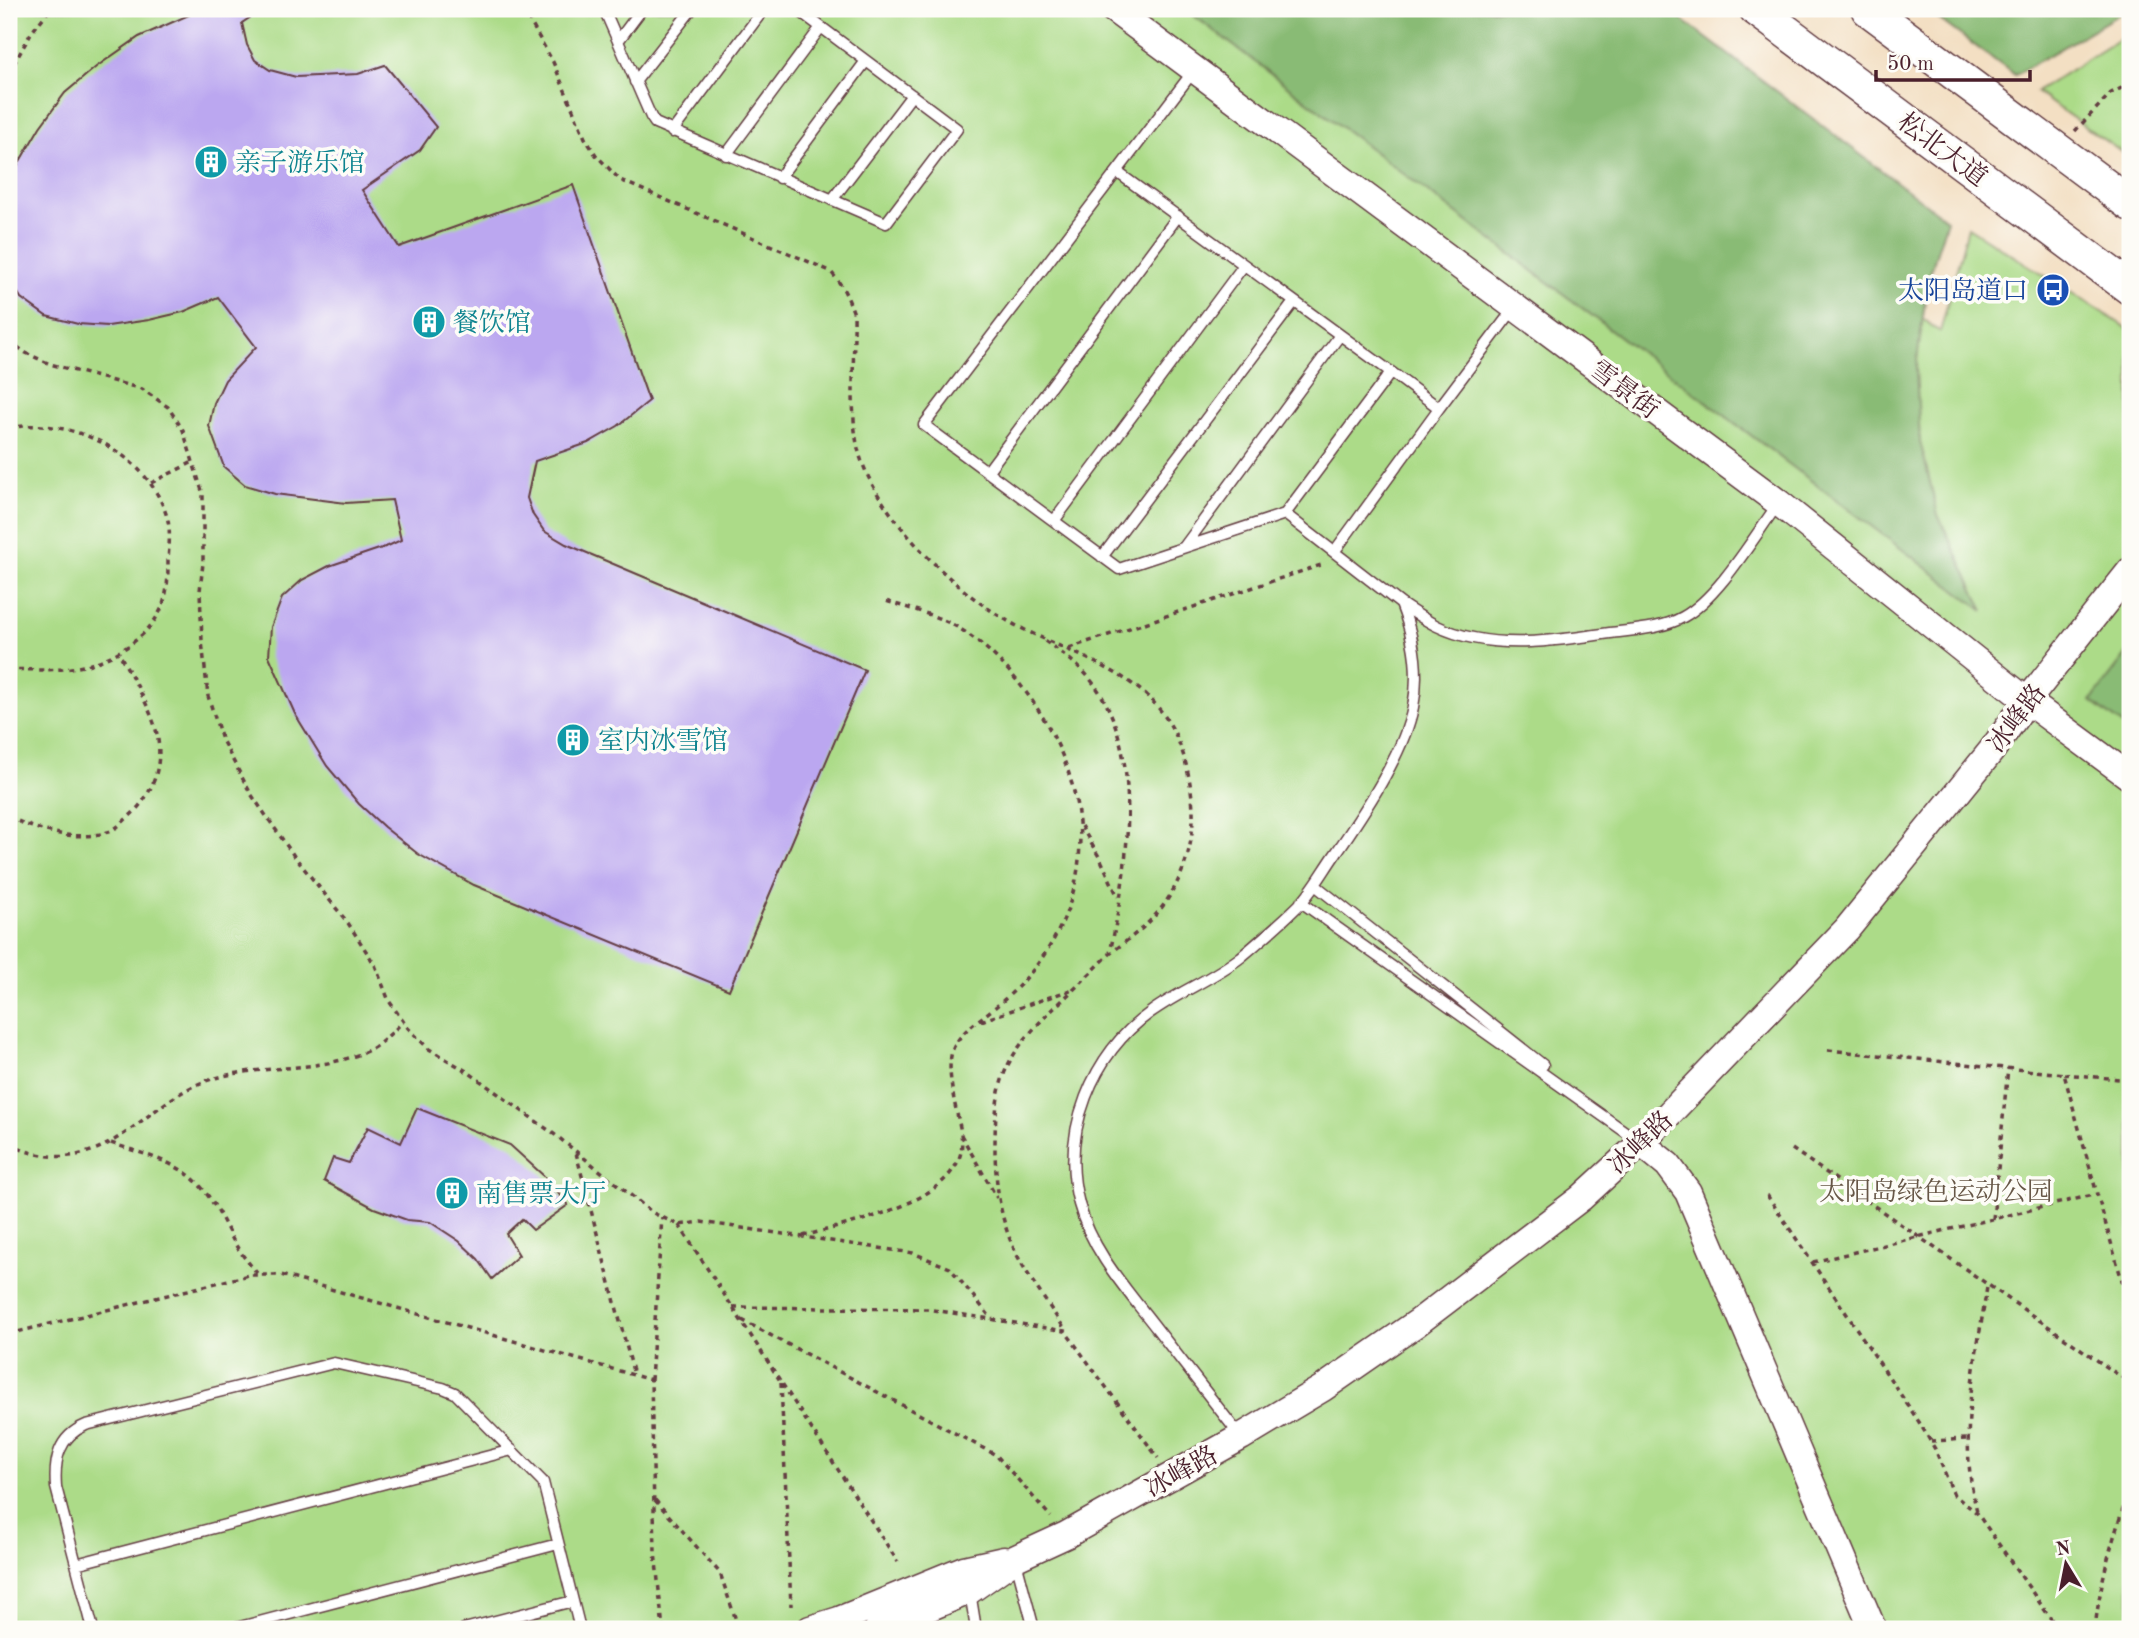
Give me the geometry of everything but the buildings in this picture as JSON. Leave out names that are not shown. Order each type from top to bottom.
[{"type":"highway","name":"松北大道","points":[[1756,9],[2130,288]]},
{"type":"highway","points":[[1868,9],[2130,204]]},
{"type":"street","name":"雪景街","points":[[1113,9],[1779,503],[2027,701],[2130,777]]},
{"type":"street","name":"冰峰路","points":[[878,1629],[967,1580],[1066,1535],[1323,1388],[1417,1323],[1581,1198],[1641,1143],[1847,929],[1992,750],[2027,701],[2130,571]]},
{"type":"street","points":[[1641,1143],[1668,1165],[1688,1192],[1873,1629]]},
{"type":"street","name":"冰峰路","points":[[810,1629],[967,1580]]},
{"type":"lane","points":[[604,9],[655,123],[886,223],[957,129],[797,9]]},
{"type":"lane","points":[[618,41],[642,9]]},
{"type":"lane","points":[[635,82],[692,9]]},
{"type":"lane","points":[[672,132],[764,9]]},
{"type":"lane","points":[[726,155],[821,27]]},
{"type":"lane","points":[[779,178],[866,61]]},
{"type":"lane","points":[[1195,69],[924,425],[1119,569],[1285,514],[1391,372]]},
{"type":"lane","points":[[832,200],[912,95]]},
{"type":"lane","points":[[1117,172],[1439,408]]},
{"type":"lane","points":[[987,472],[1178,216]]},
{"type":"lane","points":[[1054,521],[1244,265]]},
{"type":"lane","points":[[1102,557],[1294,302]]},
{"type":"lane","points":[[1338,555],[1439,408],[1516,307]]},
{"type":"lane","points":[[1183,548],[1340,335]]},
{"type":"lane","points":[[1285,514],[1401,604],[1439,627],[1493,641],[1559,640],[1624,632],[1670,622],[1694,609],[1713,591],[1779,503]]},
{"type":"lane","points":[[1241,1437],[1097,1248],[1076,1189],[1076,1137],[1084,1101],[1091,1084],[1122,1037],[1150,1012],[1223,970],[1263,938],[1301,902],[1376,792],[1413,709],[1417,671],[1413,639],[1401,604]]},
{"type":"lane","points":[[1315,885],[1641,1143]]},
{"type":"lane","points":[[1301,902],[1641,1143]]},
{"type":"lane","points":[[93,1629],[56,1487],[54,1467],[67,1437],[86,1425],[334,1363],[455,1393],[543,1482],[580,1629]]},
{"type":"lane","points":[[76,1564],[512,1450]]},
{"type":"lane","points":[[232,1629],[558,1544]]},
{"type":"lane","points":[[1016,1558],[1034,1629]]},
{"type":"lane","points":[[967,1580],[975,1629]]},
{"type":"lane","points":[[464,1629],[573,1601]]},
{"type":"path","points":[[9,74],[31,33],[50,9]]},
{"type":"path","points":[[523,9],[554,62],[585,138],[596,155],[620,180],[830,271],[841,283],[854,314],[854,419],[860,456],[881,500],[895,521],[943,572],[990,611],[1123,677],[1143,690],[1168,721],[1185,759],[1192,796],[1192,836],[1181,874],[1160,910],[1074,988],[1037,1024],[1020,1045],[1000,1085],[995,1138],[999,1202],[1014,1249],[1066,1331],[1171,1476]]},
{"type":"path","points":[[2075,131],[2111,93],[2130,84]]},
{"type":"path","points":[[2124,87],[2130,97]]},
{"type":"path","points":[[9,341],[26,353],[50,364],[142,389],[168,407],[183,429],[203,494],[203,563],[200,591],[208,696],[222,740],[251,794],[294,856],[348,923],[375,965],[389,1002],[403,1022],[429,1049],[468,1072],[576,1151],[638,1201],[679,1225],[898,1562]]},
{"type":"path","points":[[9,428],[20,425],[51,426],[81,433],[127,459],[151,483],[167,519],[169,563],[166,595],[161,609],[142,635],[118,651],[79,667],[9,669]]},
{"type":"path","points":[[151,483],[193,463]]},
{"type":"path","points":[[1067,649],[1338,555]]},
{"type":"path","points":[[800,1237],[893,1211],[924,1195],[950,1172],[961,1151],[952,1090],[951,1055],[954,1045],[1023,981],[1052,944],[1070,904],[1079,863],[1080,824],[1075,793],[1053,734],[1034,703],[982,644],[964,631],[948,622],[886,601]]},
{"type":"path","points":[[1037,635],[1089,677],[1114,724],[1121,747],[1128,815],[1119,899],[1109,955]]},
{"type":"path","points":[[9,817],[24,825],[61,834],[98,834],[111,831],[136,812],[145,801],[153,785],[157,762],[157,734],[118,651]]},
{"type":"path","points":[[1080,824],[1119,899]]},
{"type":"path","points":[[976,1023],[1074,988]]},
{"type":"path","points":[[9,1144],[23,1151],[47,1156],[77,1155],[99,1150],[125,1135],[166,1102],[193,1086],[215,1078],[350,1058],[373,1048],[403,1022]]},
{"type":"path","points":[[1828,1050],[2130,1080]]},
{"type":"path","points":[[1993,1219],[2008,1068]]},
{"type":"path","points":[[2064,1074],[2130,1308]]},
{"type":"path","points":[[960,1133],[999,1202]]},
{"type":"path","points":[[111,1143],[171,1165],[196,1182],[215,1206],[240,1252],[257,1273]]},
{"type":"path","points":[[1792,1149],[2130,1383]]},
{"type":"path","points":[[576,1151],[634,1375]]},
{"type":"path","points":[[1813,1262],[2097,1194]]},
{"type":"path","points":[[1767,1195],[1891,1377],[1931,1441],[1954,1495],[1978,1513]]},
{"type":"path","points":[[651,1380],[662,1217]]},
{"type":"path","points":[[679,1225],[701,1222],[914,1254],[950,1268],[992,1319]]},
{"type":"path","points":[[1988,1286],[1972,1391],[1968,1439],[1971,1489],[1978,1513],[2058,1629]]},
{"type":"path","points":[[733,1307],[927,1309],[1066,1331]]},
{"type":"path","points":[[740,1319],[996,1455],[1066,1535]]},
{"type":"path","points":[[781,1381],[791,1606]]},
{"type":"path","points":[[1931,1441],[1968,1439]]},
{"type":"path","points":[[2095,1629],[2106,1565],[2130,1490]]},
{"type":"path","points":[[653,1498],[720,1573],[739,1629]]},
{"type":"green space","name":"太阳岛绿色运动公园","points":[[9,9],[1526,9],[1940,332],[1968,227],[2130,330],[2130,1629],[9,1629]]},
{"type":"green space","points":[[1185,9],[1668,9],[1947,220],[1928,280],[1916,368],[1920,441],[1938,515],[1984,611]]},
{"type":"green space","points":[[1925,9],[2128,9],[2015,75]]},
{"type":"green space","points":[[2130,32],[2130,158],[2036,92]]},
{"type":"green space","points":[[2130,650],[2130,731],[2091,701]]},
{"type":"place","name":"亲子游乐馆","points":[[211,162]]},
{"type":"place","name":"太阳岛道口","points":[[2053,290]]},
{"type":"place","name":"餐饮馆","points":[[429,322]]},
{"type":"place","name":"室内冰雪馆","points":[[573,740]]},
{"type":"place","name":"南售票大厅","points":[[452,1193]]}]
